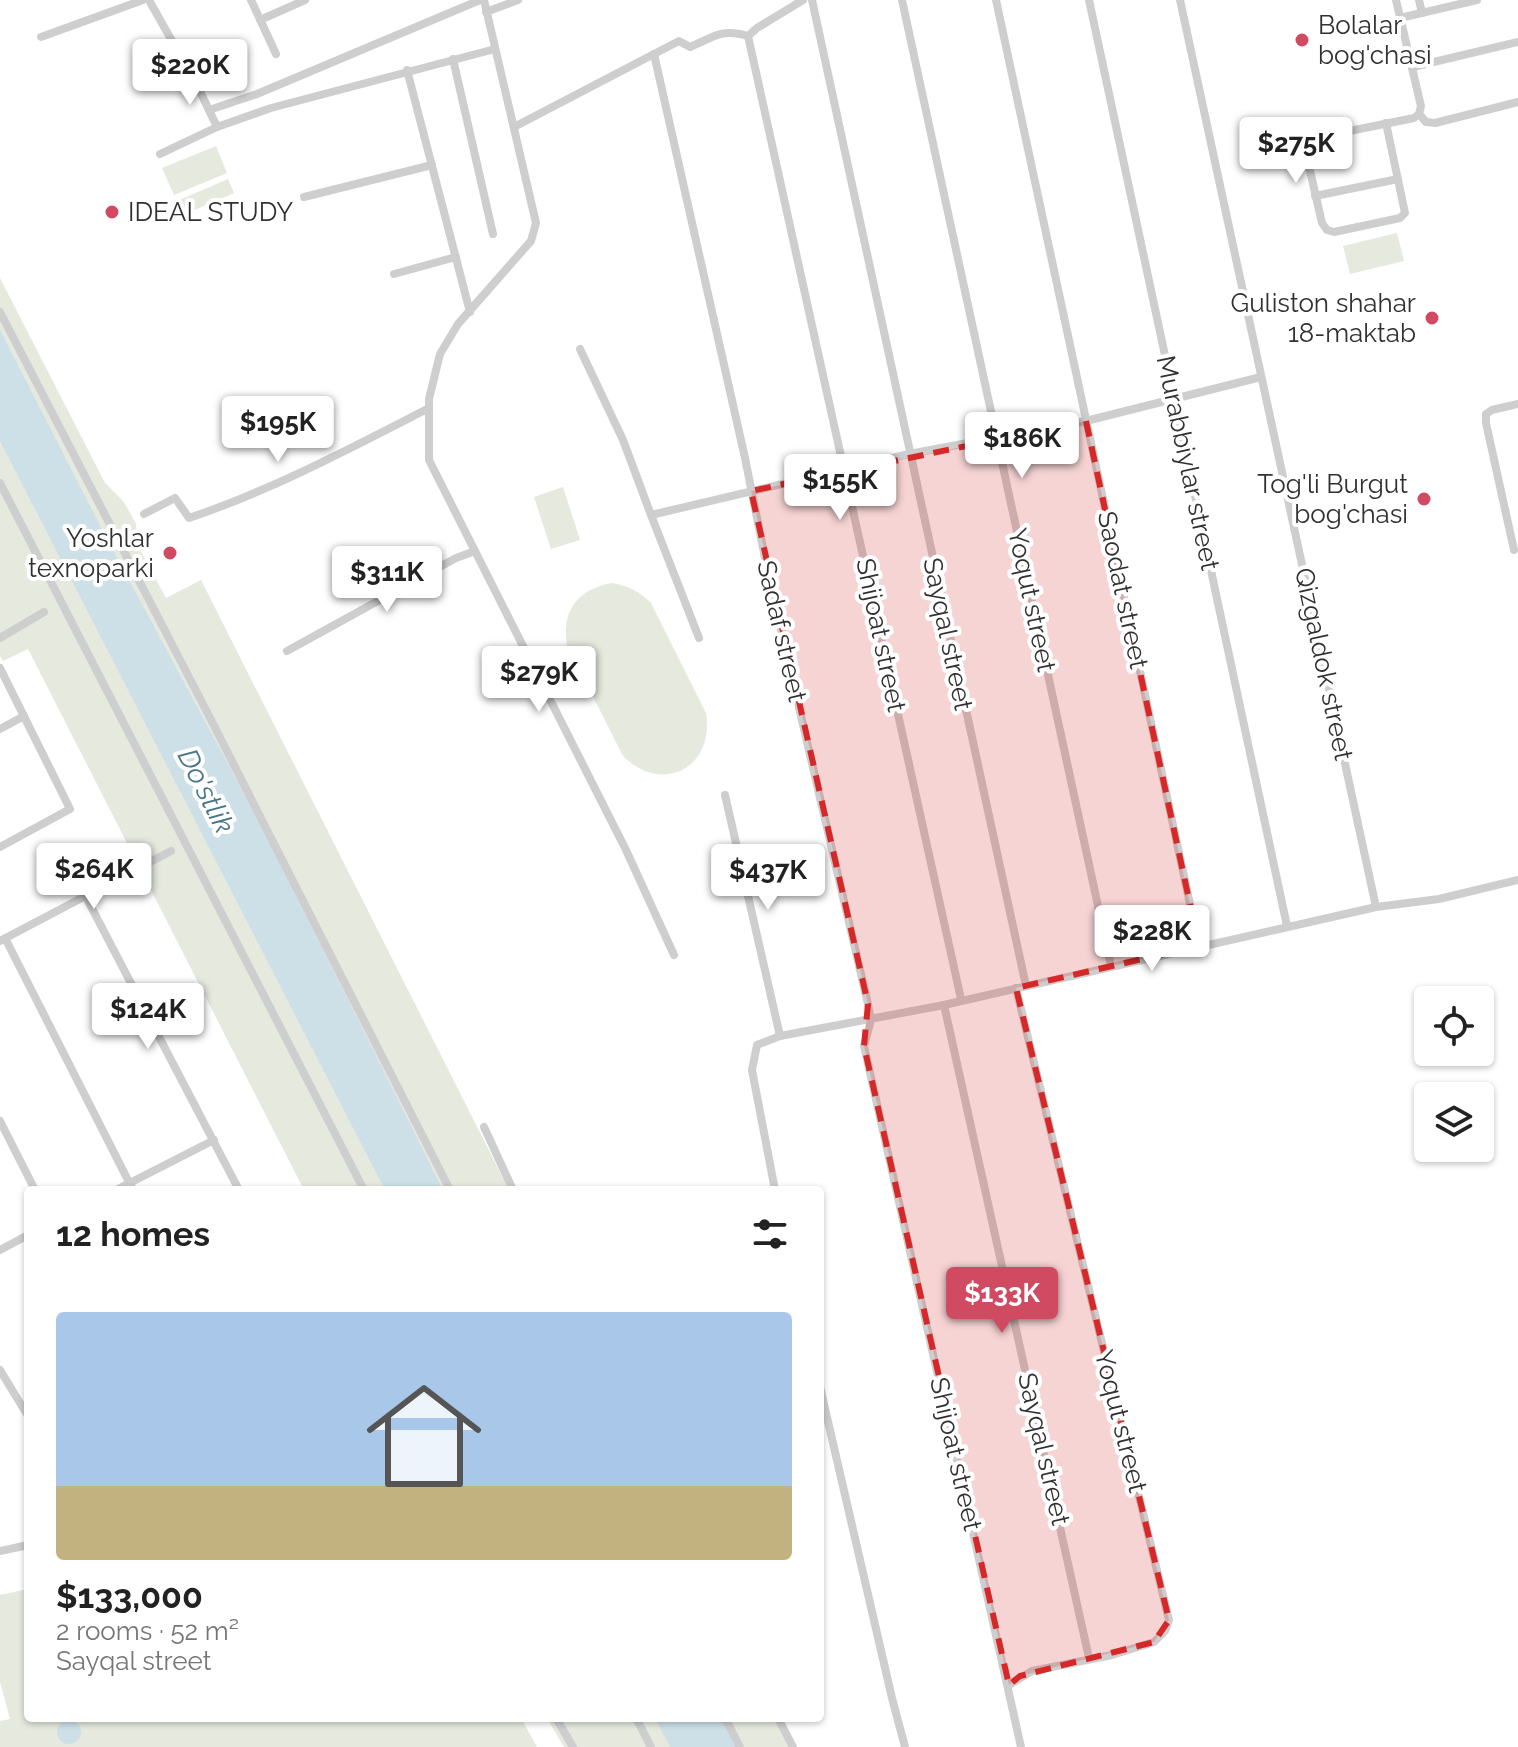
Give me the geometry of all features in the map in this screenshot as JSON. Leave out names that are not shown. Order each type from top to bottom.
[{"type":"street","points":[[251,0],[276,54]]},
{"type":"street","points":[[260,20],[305,0]]},
{"type":"street","points":[[209,110],[257,94],[482,0],[536,223],[531,241],[458,324],[440,354],[429,408],[429,460],[626,850],[674,955]]},
{"type":"street","points":[[486,12],[518,0]]},
{"type":"street","points":[[514,127],[679,41],[690,47],[724,32],[733,31],[748,36],[803,0]]},
{"type":"street","name":"Sayqal street","points":[[812,0],[1021,987]]},
{"type":"street","name":"Yoqut street","points":[[902,0],[1111,966]]},
{"type":"street","name":"Saodat street","points":[[996,0],[1199,946]]},
{"type":"street","name":"Murabbiylar street","points":[[1089,0],[1287,926]]},
{"type":"street","name":"Qizgaldok street","points":[[1180,0],[1376,907]]},
{"type":"street","points":[[1396,0],[1421,106],[1419,114]]},
{"type":"street","points":[[1419,0],[1422,13]]},
{"type":"street","points":[[1400,18],[1477,0]]},
{"type":"street","points":[[41,37],[150,1],[217,127]]},
{"type":"street","name":"Shijoat street","points":[[748,36],[961,999]]},
{"type":"street","points":[[1413,67],[1518,42]]},
{"type":"street","points":[[160,154],[217,127],[271,108],[495,49]]},
{"type":"street","name":"Sadaf street","points":[[654,54],[770,583],[871,1020]]},
{"type":"street","points":[[453,59],[493,234]]},
{"type":"street","points":[[407,70],[470,312]]},
{"type":"street","points":[[1419,114],[1426,122],[1435,123],[1518,102]]},
{"type":"street","points":[[1285,144],[1419,114]]},
{"type":"street","points":[[1303,140],[1322,223],[1327,230],[1334,232],[1400,218],[1405,213],[1386,123]]},
{"type":"street","points":[[304,197],[432,165]]},
{"type":"street","points":[[1315,196],[1398,179]]},
{"type":"street","points":[[394,274],[456,257]]},
{"type":"street","points":[[0,312],[448,1186]]},
{"type":"street","points":[[580,349],[623,440],[699,638]]},
{"type":"street","points":[[651,515],[909,454],[1086,421],[1261,377]]},
{"type":"street","points":[[1514,550],[1486,414],[1518,404]]},
{"type":"street","points":[[144,514],[175,498],[189,518],[213,510],[339,454],[429,408]]},
{"type":"street","points":[[0,483],[362,1186]]},
{"type":"street","points":[[287,651],[456,558],[475,551]]},
{"type":"street","points":[[0,638],[44,612]]},
{"type":"street","points":[[0,668],[70,809],[0,847]]},
{"type":"street","points":[[0,729],[24,716]]},
{"type":"street","points":[[725,795],[780,1036]]},
{"type":"street","points":[[130,1186],[3,940],[171,851]]},
{"type":"street","points":[[774,1186],[752,1070],[757,1045],[780,1036],[944,1005],[1287,926],[1376,907],[1439,899],[1518,880]]},
{"type":"street","points":[[86,897],[237,1186]]},
{"type":"street","name":"Yoqut street","points":[[1021,987],[1169,1620],[1165,1631],[1154,1642],[1089,1658]]},
{"type":"street","name":"Sayqal street","points":[[944,1005],[1089,1658]]},
{"type":"street","name":"Shijoat street","points":[[871,1020],[864,1046],[1021,1747]]},
{"type":"street","points":[[0,1121],[33,1186]]},
{"type":"street","points":[[484,1127],[511,1186]]},
{"type":"street","points":[[133,1186],[214,1140]]},
{"type":"street","points":[[0,1250],[24,1237]]},
{"type":"street","points":[[0,1370],[24,1409]]},
{"type":"street","points":[[824,1404],[905,1747]]},
{"type":"street","points":[[0,1551],[24,1546]]},
{"type":"street","points":[[1009,1685],[1032,1671],[1089,1658]]},
{"type":"street","points":[[558,1722],[573,1747]]},
{"type":"street","points":[[638,1722],[651,1747]]},
{"type":"street","points":[[727,1722],[740,1747]]},
{"type":"street","points":[[780,1722],[793,1747]]},
{"type":"highlighted area","points":[[1086,421],[1199,946],[1016,988],[1169,1620],[1154,1642],[1020,1676],[1009,1685],[864,1046],[868,1004],[751,491]]},
{"type":"shaded area","points":[[216,146],[227,173],[174,195],[162,168]]},
{"type":"shaded area","points":[[228,179],[234,193],[183,215],[177,201]]},
{"type":"shaded area","points":[[1397,233],[1404,261],[1350,274],[1343,246]]},
{"type":"shaded area","points":[[0,278],[105,483],[124,502],[136,524],[138,546],[166,598],[201,580],[507,1186],[302,1186],[28,649],[3,661],[0,656]]},
{"type":"shaded area","points":[[563,487],[580,540],[551,549],[534,497]]},
{"type":"shaded area","points":[[612,583],[633,590],[651,603],[706,713],[707,732],[702,748],[694,761],[682,770],[669,774],[654,773],[638,768],[623,756],[567,645],[567,622],[574,604],[590,590]]},
{"type":"shaded area","points":[[24,1590],[24,1722],[523,1722],[537,1747],[0,1747],[0,1721],[10,1719],[0,1682],[0,1595]]},
{"type":"shaded area","points":[[549,1722],[780,1722],[793,1747],[564,1747]]},
{"type":"water","name":"Do'stlik","points":[[0,330],[107,539],[263,829],[441,1186],[383,1186],[0,441]]},
{"type":"water","points":[[64,1722],[74,1722],[80,1728],[80,1736],[73,1743],[65,1743],[58,1736],[58,1728]]},
{"type":"water","points":[[657,1722],[723,1722],[737,1747],[670,1747]]},
{"type":"place","name":"Bolalar bog'chasi","points":[[1302,40]]},
{"type":"place","name":"IDEAL STUDY","points":[[112,212]]},
{"type":"place","name":"Guliston shahar 18-maktab","points":[[1432,318]]},
{"type":"place","name":"Tog'li Burgut bog'chasi","points":[[1424,499]]},
{"type":"place","name":"Yoshlar texnoparki","points":[[170,553]]}]
